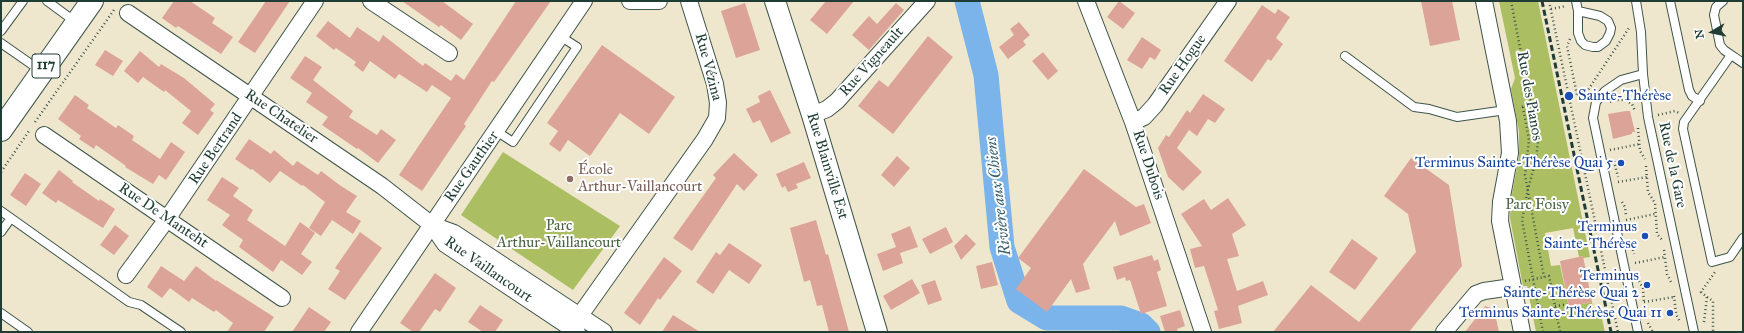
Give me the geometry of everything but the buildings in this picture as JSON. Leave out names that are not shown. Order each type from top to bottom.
[{"type":"main road","name":"117","points":[[1,130],[92,1]]},
{"type":"street","name":"Rue Bertrand","points":[[126,275],[168,219],[315,1]]},
{"type":"street","points":[[371,1],[448,53]]},
{"type":"street","name":"Rue Gauthier","points":[[359,332],[584,1]]},
{"type":"street","points":[[630,1],[659,1]]},
{"type":"street","name":"Rue Vézina","points":[[576,325],[717,118],[718,103],[715,84],[689,1]]},
{"type":"street","name":"Rue Blainville Est","points":[[775,1],[812,115],[877,332]]},
{"type":"street","name":"Rue Vigneault","points":[[812,115],[827,109],[836,101],[927,1]]},
{"type":"street","name":"Rue Dubois","points":[[1086,1],[1133,122],[1203,332]]},
{"type":"street","name":"Rue Hogue","points":[[1133,122],[1144,117],[1155,105],[1228,1]]},
{"type":"street","name":"Rue des Pianos","points":[[1484,1],[1512,109],[1509,132],[1510,152],[1500,214],[1512,287],[1522,332]]},
{"type":"street","name":"Rue Chatelier","points":[[122,10],[382,186],[432,224]]},
{"type":"street","name":"Rue De Manteht","points":[[44,135],[282,298]]},
{"type":"street","name":"Rue Vaillancourt","points":[[432,224],[444,244],[576,325],[604,332]]},
{"type":"street","points":[[1444,332],[1476,294],[1484,291],[1512,287]]},
{"type":"lane","points":[[1,31],[23,1]]},
{"type":"lane","points":[[47,1],[76,22]]},
{"type":"lane","points":[[1576,1],[1578,11],[1578,33],[1582,41],[1585,45],[1593,47],[1598,47],[1606,42],[1611,28],[1608,20],[1600,16],[1578,11]]},
{"type":"lane","name":"Rue de la Gare","points":[[1636,1],[1641,32],[1643,74],[1651,131],[1694,332]]},
{"type":"lane","points":[[1670,1],[1690,93],[1700,101]]},
{"type":"lane","points":[[1721,2],[1714,10],[1715,23],[1720,45],[1743,63]]},
{"type":"lane","points":[[1,43],[42,72]]},
{"type":"lane","points":[[1731,55],[1684,122],[1684,129],[1712,262],[1730,257],[1743,238]]},
{"type":"lane","points":[[1346,56],[1414,107],[1429,109],[1457,117],[1512,109]]},
{"type":"lane","points":[[1638,332],[1593,118],[1596,102],[1605,91],[1621,80],[1643,74]]},
{"type":"lane","points":[[1,211],[129,302],[141,306],[180,332]]},
{"type":"lane","points":[[1,232],[11,218]]},
{"type":"lane","points":[[1,313],[28,332]]},
{"type":"path","name":"Rue des Pianos","points":[[1511,1],[1538,141],[1536,160],[1522,220],[1543,332]]},
{"type":"path","points":[[1550,1],[1618,332]]},
{"type":"path","points":[[1551,9],[1562,7]]},
{"type":"path","points":[[1,172],[122,10]]},
{"type":"path","points":[[1584,96],[1632,24]]},
{"type":"path","points":[[1570,39],[1567,46],[1577,95]]},
{"type":"path","points":[[1569,96],[1577,95],[1590,98]]},
{"type":"path","points":[[1608,104],[1615,100],[1628,102],[1634,108],[1636,115]]},
{"type":"path","points":[[1512,109],[1541,103]]},
{"type":"path","points":[[1523,107],[1529,140],[1525,168],[1544,277]]},
{"type":"path","points":[[1656,115],[1676,111],[1682,114]]},
{"type":"path","points":[[1638,125],[1640,151],[1646,160],[1648,192],[1654,202],[1657,234],[1663,242]]},
{"type":"path","points":[[1610,150],[1640,144]]},
{"type":"path","points":[[1618,182],[1647,177]]},
{"type":"path","points":[[1626,220],[1656,214]]},
{"type":"path","points":[[1664,249],[1667,274],[1672,283]]},
{"type":"path","points":[[1635,263],[1665,257]]},
{"type":"path","points":[[1713,332],[1713,301],[1701,292],[1711,281],[1718,269]]},
{"type":"path","points":[[1532,279],[1549,276],[1560,332]]},
{"type":"path","points":[[1673,290],[1676,314],[1682,325]]},
{"type":"path","points":[[1644,302],[1674,297]]},
{"type":"path","points":[[1703,326],[1707,297]]},
{"type":"path","points":[[1555,306],[1573,306]]},
{"type":"green space","name":"Parc Foisy","points":[[1499,1],[1538,1],[1590,257],[1579,257],[1573,228],[1545,233],[1551,266],[1560,265],[1569,307],[1592,302],[1594,311],[1600,310],[1605,332],[1536,332],[1527,286],[1523,286],[1510,218],[1511,199],[1519,157],[1519,131],[1511,89],[1515,78]]},
{"type":"green space","name":"Parc Arthur-Vaillancourt","points":[[503,152],[620,226],[573,290],[461,215]]},
{"type":"waterway","name":"Rivière aux Chiens","points":[[967,1],[986,75],[1002,247],[1019,301],[1047,318],[1121,318],[1141,325],[1148,332]]},
{"type":"railway","points":[[1542,1],[1611,332]]},
{"type":"place","name":"Sainte-Thérèse","points":[[1569,96]]},
{"type":"place","name":"Terminus Sainte-Thérèse Quai 5","points":[[1621,163]]},
{"type":"place","name":"École Arthur-Vaillancourt","points":[[570,179]]},
{"type":"place","name":"Terminus Sainte-Thérèse","points":[[1645,236]]},
{"type":"place","name":"Terminus Sainte-Thérèse Quai 2","points":[[1647,285]]},
{"type":"place","name":"Terminus Sainte-Thérèse Quai 11","points":[[1670,313]]}]
